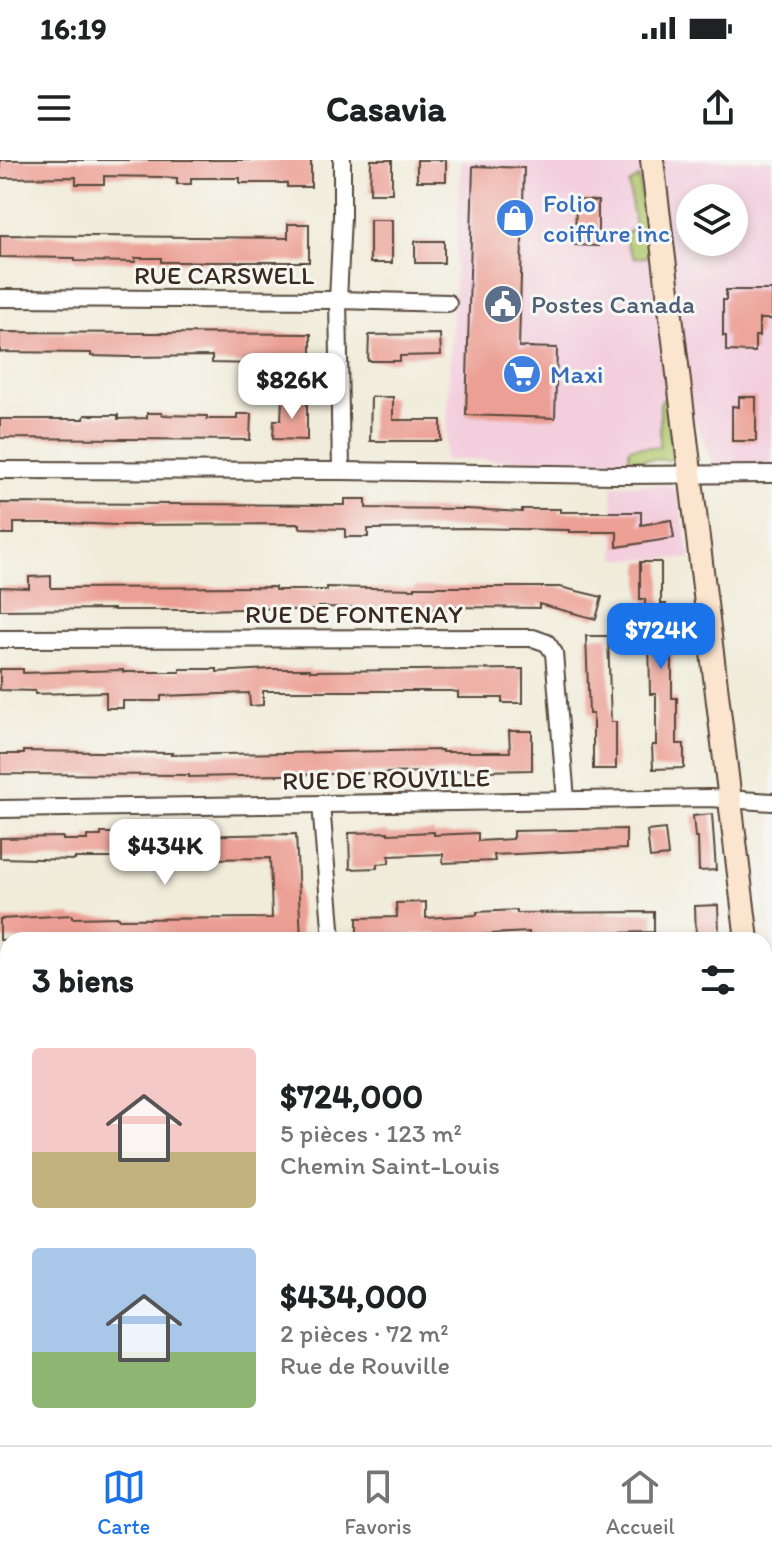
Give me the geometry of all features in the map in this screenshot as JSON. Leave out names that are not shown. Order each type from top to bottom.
[{"type":"street","points":[[341,471],[338,300],[342,160]]},
{"type":"street","points":[[652,160],[746,932]]},
{"type":"street","name":"RUE CARSWELL","points":[[0,298],[448,303]]},
{"type":"street","points":[[0,470],[772,474]]},
{"type":"street","name":"RUE DE FONTENAY","points":[[0,639],[533,638],[547,643],[554,653],[566,800]]},
{"type":"street","name":"RUE DE ROUVILLE","points":[[0,809],[729,798],[772,802]]},
{"type":"street","points":[[321,804],[331,932]]},
{"type":"shaded area","points":[[461,160],[772,160],[772,474],[713,475],[709,453],[680,386],[673,454],[669,460],[445,460]]},
{"type":"shaded area","points":[[612,485],[667,485],[677,490],[691,559],[615,559]]},
{"type":"green space","points":[[639,178],[648,257],[634,258],[625,241],[627,233],[635,228],[629,184]]},
{"type":"green space","points":[[666,398],[673,456],[669,460],[629,459],[631,447],[660,447],[660,403]]},
{"type":"building","points":[[0,160],[311,160],[311,187],[287,187],[287,183],[240,183],[240,178],[191,178],[191,184],[177,184],[177,178],[104,176],[104,184],[76,184],[76,177],[0,178]]},
{"type":"building","points":[[371,160],[392,160],[392,193],[370,193]]},
{"type":"building","points":[[417,160],[446,160],[446,181],[417,181]]},
{"type":"building","points":[[473,166],[524,168],[519,347],[557,348],[555,418],[466,415]]},
{"type":"building","points":[[576,200],[598,201],[598,246],[575,245]]},
{"type":"building","points":[[370,220],[392,220],[392,263],[370,263]]},
{"type":"building","points":[[288,224],[309,224],[309,262],[161,262],[161,258],[135,258],[135,262],[0,257],[0,235],[288,238]]},
{"type":"building","points":[[415,241],[444,241],[444,263],[415,263]]},
{"type":"building","points":[[726,290],[772,290],[772,319],[759,319],[755,352],[726,351],[723,300],[726,300]]},
{"type":"building","points":[[0,332],[311,334],[311,363],[275,363],[275,374],[256,374],[257,364],[212,363],[212,356],[130,357],[91,356],[91,353],[0,352]]},
{"type":"building","points":[[440,334],[441,355],[400,356],[400,361],[368,361],[369,335]]},
{"type":"building","points":[[371,397],[393,397],[393,420],[441,420],[441,441],[370,441]]},
{"type":"building","points":[[739,397],[756,397],[756,441],[732,441],[732,406],[739,407]]},
{"type":"building","points":[[282,399],[307,399],[307,440],[273,439],[274,420],[281,420]]},
{"type":"building","points":[[147,413],[207,416],[207,419],[237,419],[237,414],[251,414],[250,440],[0,438],[0,419],[84,419],[85,415],[118,415],[118,419],[147,418]]},
{"type":"building","points":[[345,499],[366,499],[366,508],[641,512],[641,525],[671,520],[674,538],[617,547],[617,532],[466,528],[368,529],[368,537],[345,537],[345,529],[300,528],[300,524],[14,523],[14,534],[0,534],[0,503],[345,505]]},
{"type":"building","points":[[640,562],[661,562],[661,604],[666,604],[666,649],[672,649],[672,698],[677,698],[677,744],[684,744],[684,768],[653,769],[656,694],[650,694],[649,635],[653,634],[645,632],[645,599],[640,599]]},
{"type":"building","points":[[51,576],[51,588],[275,587],[275,590],[327,590],[327,587],[560,587],[602,597],[596,619],[539,604],[539,608],[0,610],[0,587],[29,588],[29,577]]},
{"type":"building","points":[[586,636],[608,636],[611,722],[616,722],[616,769],[593,769],[593,714],[589,714]]},
{"type":"building","points":[[0,669],[23,669],[23,673],[180,672],[180,669],[217,669],[217,672],[271,669],[523,669],[523,703],[502,703],[502,698],[458,698],[458,692],[451,691],[263,691],[263,705],[250,706],[249,693],[161,696],[161,701],[123,701],[123,708],[106,708],[106,692],[35,694],[35,691],[0,690]]},
{"type":"building","points":[[509,731],[532,731],[532,770],[189,777],[0,774],[0,754],[24,754],[24,751],[171,755],[442,750],[510,752]]},
{"type":"building","points":[[712,814],[716,870],[699,871],[698,837],[695,837],[693,816]]},
{"type":"building","points":[[626,829],[626,849],[494,855],[495,861],[443,863],[443,854],[389,856],[389,863],[377,864],[377,868],[350,869],[349,833],[478,833],[478,841],[513,839],[513,831]]},
{"type":"building","points":[[665,829],[668,856],[650,858],[647,831]]},
{"type":"building","points":[[101,833],[120,833],[120,837],[296,834],[301,932],[0,932],[0,919],[72,915],[72,918],[119,919],[272,918],[270,858],[159,860],[159,865],[130,865],[130,858],[0,858],[0,838],[63,837],[63,840],[87,840],[87,836],[101,836]]},
{"type":"building","points":[[426,902],[426,918],[517,910],[517,913],[654,912],[654,932],[357,932],[357,918],[397,917],[396,903]]},
{"type":"building","points":[[718,905],[719,932],[696,932],[695,906]]},
{"type":"place","name":"Folio coiffure inc","points":[[515,218]]},
{"type":"place","name":"Postes Canada","points":[[503,304]]},
{"type":"place","name":"Maxi","points":[[522,374]]}]
